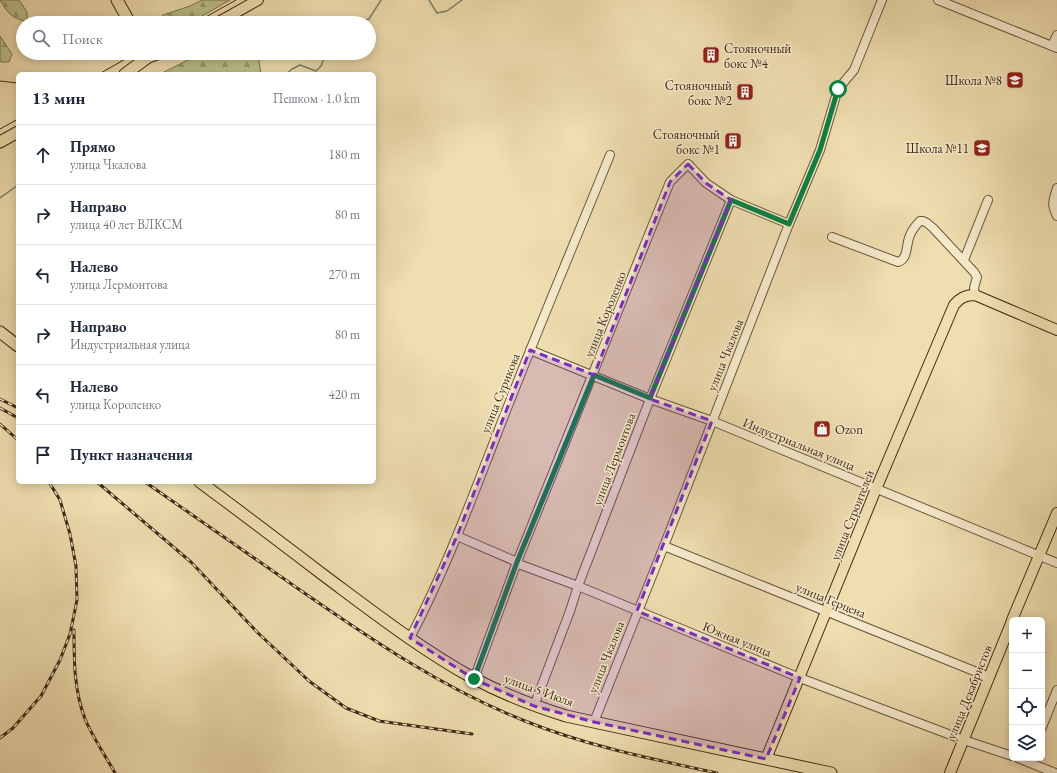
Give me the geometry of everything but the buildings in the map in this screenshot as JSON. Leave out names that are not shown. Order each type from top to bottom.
[{"type":"highway","points":[[117,0],[126,16]]},
{"type":"highway","points":[[127,72],[141,60]]},
{"type":"highway","points":[[0,142],[16,133]]},
{"type":"highway","points":[[0,332],[16,344]]},
{"type":"highway","name":"улица 5 Июля","points":[[203,484],[376,614],[410,638],[474,679],[534,706],[594,722],[831,773]]},
{"type":"main road","points":[[229,16],[258,0]]},
{"type":"main road","name":"улица Строителей","points":[[766,759],[876,489],[954,305],[967,295],[975,295]]},
{"type":"main road","points":[[975,295],[1057,330]]},
{"type":"main road","name":"улица Декабристов","points":[[1013,617],[1057,513]]},
{"type":"main road","name":"улица Декабристов","points":[[950,773],[1009,627]]},
{"type":"street","name":"улица Чкалова","points":[[594,722],[789,224],[820,150],[838,89],[854,70],[882,0]]},
{"type":"street","points":[[938,0],[1055,47],[1057,35]]},
{"type":"street","name":"улица Сурикова","points":[[410,638],[457,536],[530,350],[610,155]]},
{"type":"street","name":"улица Короленко","points":[[474,679],[517,562],[594,375],[670,182],[688,164],[706,183],[731,200]]},
{"type":"street","points":[[1057,188],[1052,202],[1052,207],[1057,216]]},
{"type":"street","points":[[731,200],[789,224]]},
{"type":"street","name":"улица Лермонтова","points":[[534,706],[650,398],[731,200]]},
{"type":"street","points":[[964,260],[988,200]]},
{"type":"street","points":[[832,237],[898,262],[905,258],[909,237],[914,228],[920,221],[923,221],[933,228],[964,260],[977,277],[974,288],[975,295]]},
{"type":"street","name":"Индустриальная улица","points":[[530,350],[1057,562]]},
{"type":"street","name":"Южная улица","points":[[457,536],[521,565],[578,586],[800,678],[964,740],[1009,755]]},
{"type":"street","name":"улица Герцена","points":[[664,546],[826,610],[989,677]]},
{"type":"street","points":[[1043,725],[1057,690]]},
{"type":"street","points":[[1031,761],[1055,773]]},
{"type":"highlighted area","points":[[688,164],[706,183],[731,200],[650,399],[712,421],[637,611],[800,678],[766,759],[594,722],[534,706],[474,679],[410,638],[457,536],[530,350],[594,375],[670,182]]},
{"type":"green space","points":[[0,0],[19,0],[27,12],[27,16],[16,16],[16,18],[5,8]]},
{"type":"green space","points":[[202,0],[230,0],[202,16],[162,16]]},
{"type":"green space","points":[[0,36],[12,54],[9,62],[1,62],[0,60]]},
{"type":"green space","points":[[188,60],[260,60],[261,72],[164,72]]},
{"type":"waterway","points":[[371,16],[381,0]]},
{"type":"waterway","points":[[429,0],[437,13],[447,11],[462,0]]},
{"type":"waterway","points":[[288,72],[300,65],[316,71],[321,66],[323,60]]},
{"type":"waterway","points":[[0,198],[16,186]]},
{"type":"tram line","points":[[207,16],[236,0]]},
{"type":"tram line","points":[[103,72],[124,60]]},
{"type":"tram line","points":[[0,81],[16,83]]},
{"type":"tram line","points":[[0,129],[16,120]]},
{"type":"railway","points":[[0,399],[16,407]]},
{"type":"railway","points":[[0,408],[16,417]]},
{"type":"railway","points":[[0,424],[16,438]]},
{"type":"railway","points":[[0,738],[13,728],[41,696],[60,660],[70,634],[77,600],[76,566],[70,534],[60,500],[50,484]]},
{"type":"railway","points":[[99,484],[191,562],[257,632],[309,681],[346,708],[379,721],[472,734]]},
{"type":"railway","points":[[148,484],[381,645],[437,679],[466,694],[525,721],[572,738],[620,751],[717,773]]},
{"type":"railway","points":[[74,630],[75,675],[81,708],[92,733],[115,773]]},
{"type":"place","name":"Стояночный бокс №4","points":[[711,55]]},
{"type":"place","name":"Школа №8","points":[[1015,80]]},
{"type":"place","name":"Стояночный бокс №2","points":[[745,92]]},
{"type":"place","name":"Стояночный бокс №1","points":[[733,141]]},
{"type":"place","name":"Школа №11","points":[[982,148]]},
{"type":"place","name":"Ozon","points":[[822,429]]},
{"type":"route","points":[[474,679],[517,562],[594,375],[650,398],[731,200],[789,224],[820,150],[838,89]]}]
